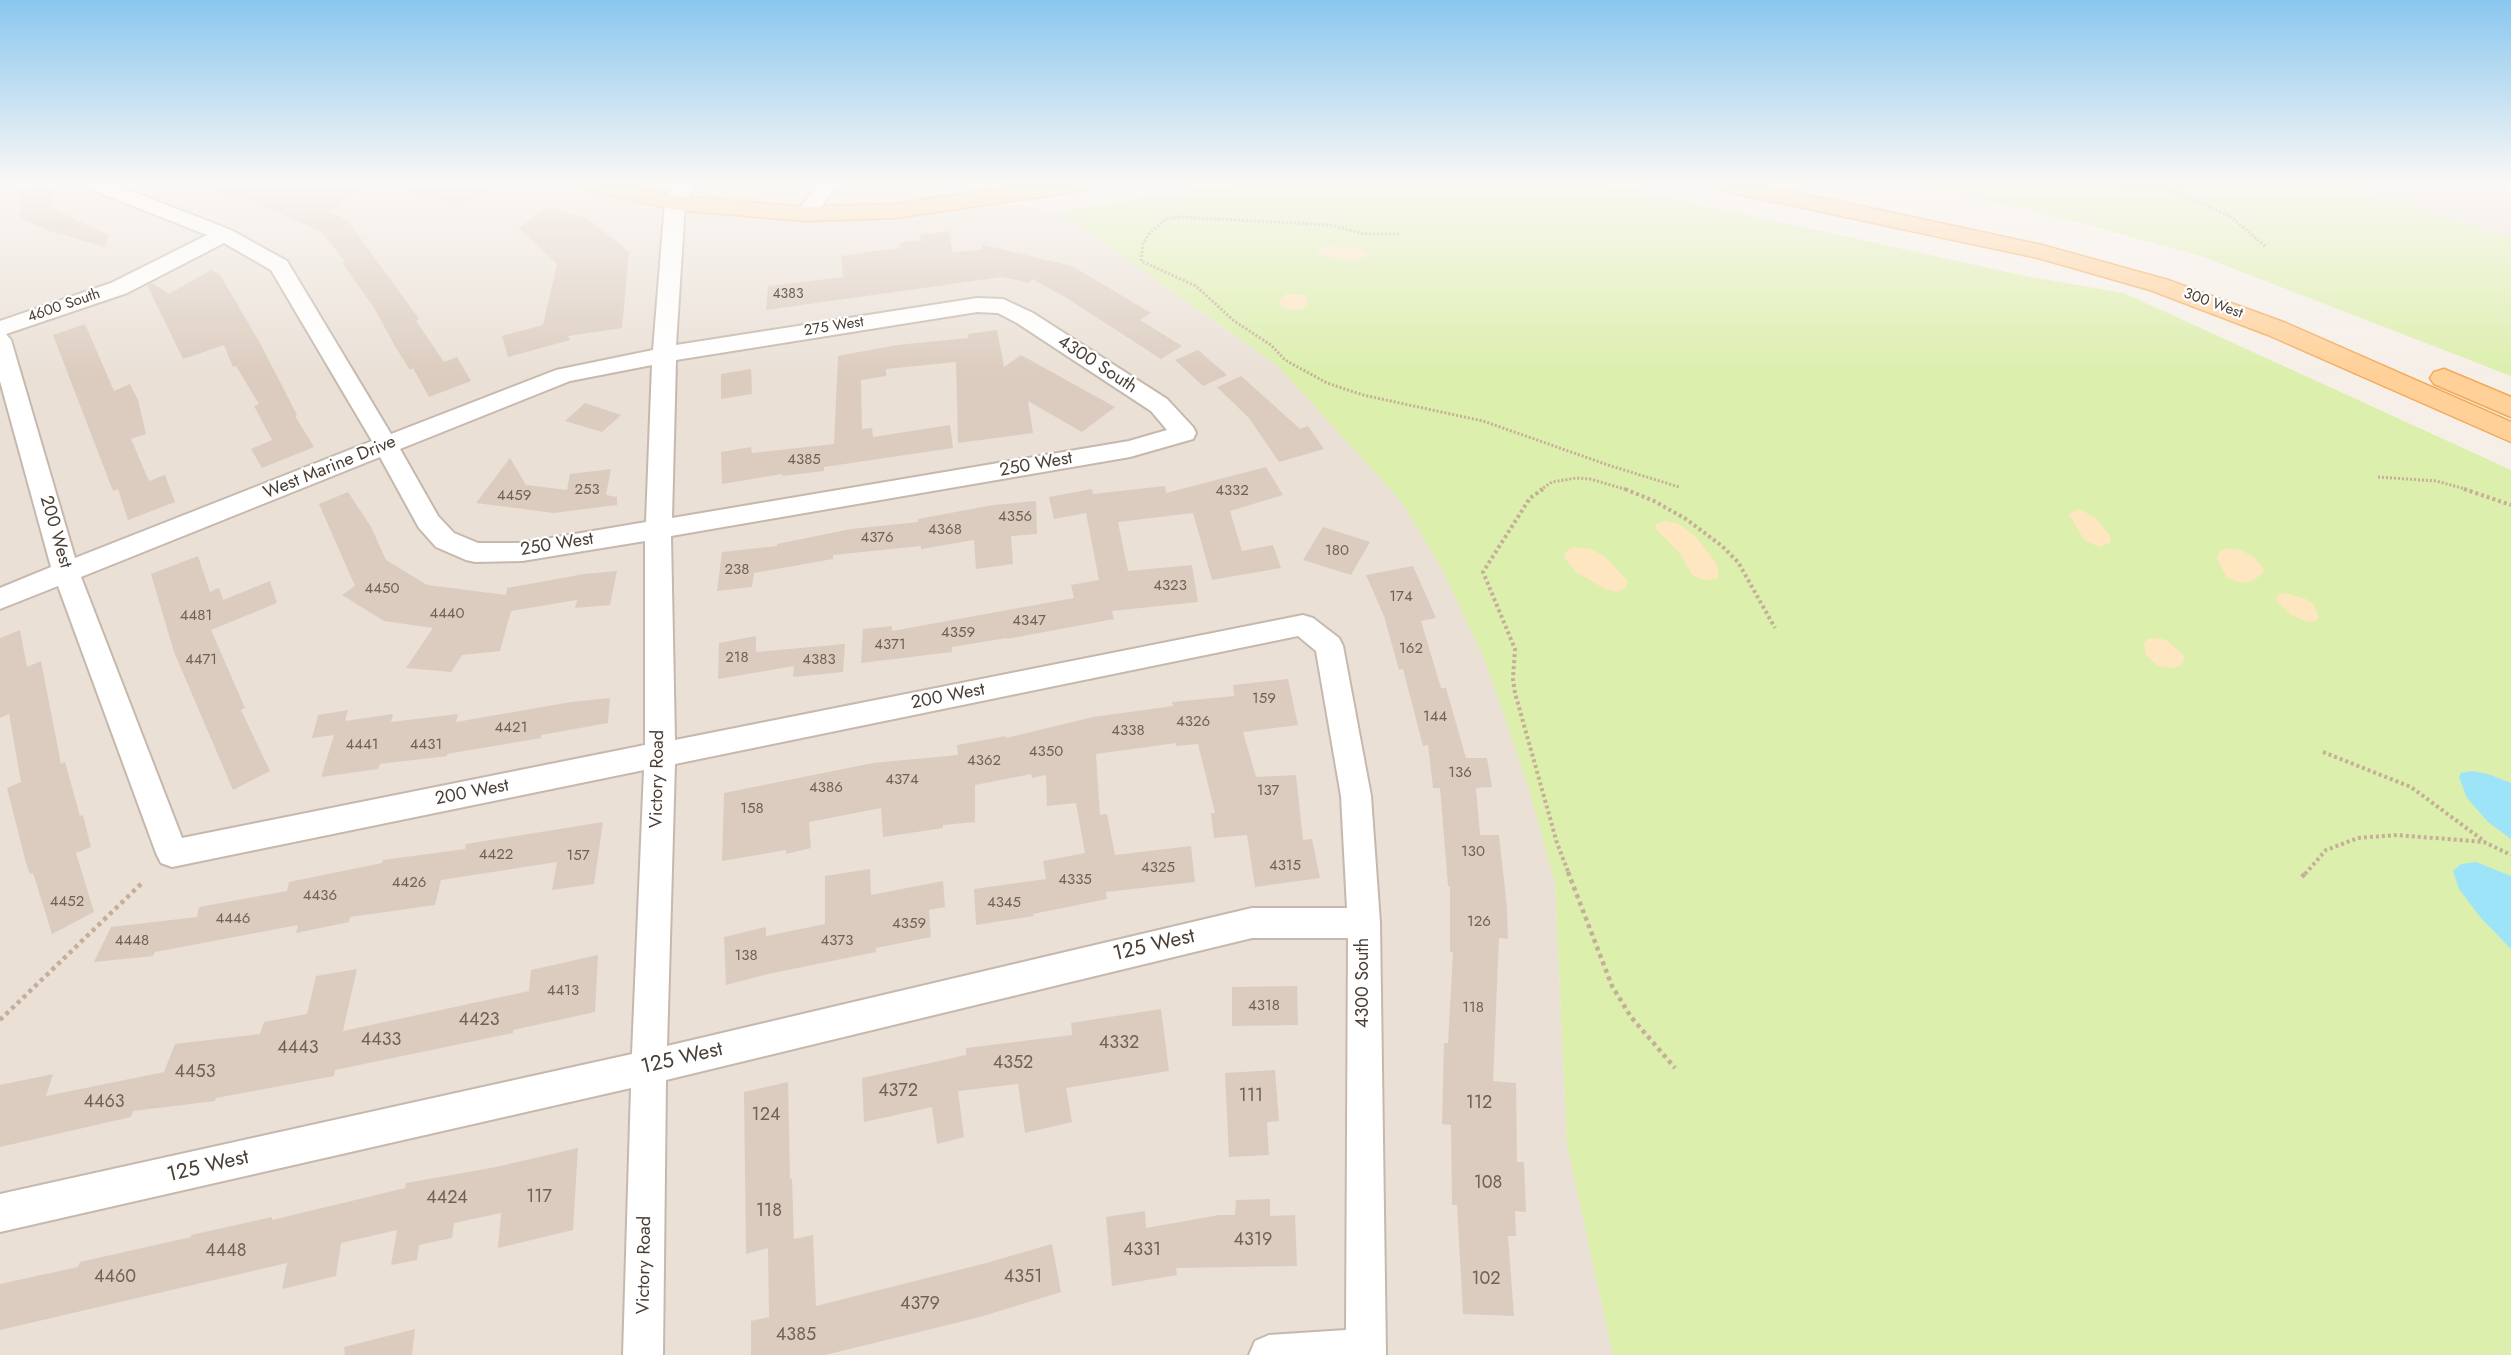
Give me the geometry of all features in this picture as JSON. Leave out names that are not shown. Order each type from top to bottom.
[{"type":"main road","name":"300 West","points":[[2020,247],[2159,285],[2277,329],[2511,433]]},
{"type":"main road","name":"300 West","points":[[2100,247],[2148,260],[2271,303],[2511,408]]},
{"type":"street","name":"4600 South","points":[[0,329],[119,288],[198,247]]},
{"type":"street","name":"250 West","points":[[247,247],[279,266],[386,445],[428,522],[445,540],[475,553],[522,552],[1130,449],[1185,433]]},
{"type":"street","name":"Victory Road","points":[[643,1355],[649,1067],[660,755],[660,528],[665,355],[675,247]]},
{"type":"street","name":"275 West","points":[[665,355],[977,305],[1003,306]]},
{"type":"street","name":"4300 South","points":[[1003,306],[1159,405],[1185,433]]},
{"type":"street","name":"200 West","points":[[0,340],[66,572],[172,853],[1303,625]]},
{"type":"street","name":"West Marine Drive","points":[[0,599],[564,375],[665,355]]},
{"type":"street","name":"4300 South","points":[[1303,625],[1329,646],[1356,796],[1364,923],[1365,1352]]},
{"type":"street","name":"125 West","points":[[0,1214],[649,1067],[1252,923],[1364,923]]},
{"type":"street","points":[[1269,1355],[1365,1352]]},
{"type":"path","points":[[1143,247],[1141,261],[1196,286],[1234,321],[1271,345],[1285,360],[1327,384],[1363,395],[1483,421],[1679,487]]},
{"type":"path","points":[[2378,477],[2436,482],[2511,505]]},
{"type":"path","points":[[1675,1068],[1631,1017],[1608,975],[1557,843],[1515,693],[1513,679],[1515,649],[1483,572],[1530,498],[1552,482],[1576,478],[1590,479],[1620,487],[1654,501],[1686,519],[1722,546],[1738,562],[1775,628]]},
{"type":"path","points":[[2324,752],[2411,787],[2484,842],[2511,855]]},
{"type":"path","points":[[2302,877],[2326,850],[2358,838],[2397,835],[2484,842]]},
{"type":"path","points":[[0,1020],[142,883]]},
{"type":"shaded area","points":[[0,247],[1110,247],[1278,366],[1401,501],[1442,569],[1485,660],[1528,786],[1555,883],[1567,1145],[1613,1355],[0,1355]]},
{"type":"green space","points":[[1110,247],[1894,247],[2030,277],[2124,293],[2511,470],[2511,1355],[1613,1355],[1567,1145],[1555,883],[1528,786],[1485,660],[1442,569],[1401,501],[1278,366]]},
{"type":"green space","points":[[2169,247],[2511,247],[2511,376],[2198,255]]},
{"type":"sand","points":[[1323,247],[1345,247],[1360,249],[1369,255],[1354,262],[1319,254],[1318,250]]},
{"type":"sand","points":[[1287,294],[1301,294],[1308,298],[1307,305],[1303,309],[1295,310],[1282,308],[1279,300]]},
{"type":"sand","points":[[2079,509],[2096,518],[2110,536],[2111,542],[2099,547],[2084,540],[2069,514]]},
{"type":"sand","points":[[1665,521],[1679,524],[1697,538],[1716,563],[1719,573],[1717,579],[1703,580],[1692,575],[1681,555],[1655,528],[1656,524]]},
{"type":"sand","points":[[1573,547],[1592,549],[1606,558],[1627,580],[1627,587],[1618,592],[1607,590],[1576,572],[1565,559],[1564,554]]},
{"type":"sand","points":[[2226,548],[2243,551],[2255,558],[2264,570],[2262,574],[2252,581],[2243,583],[2227,578],[2217,558],[2220,551]]},
{"type":"sand","points":[[2285,593],[2306,599],[2314,605],[2319,618],[2308,622],[2291,615],[2276,600],[2278,595]]},
{"type":"sand","points":[[2148,639],[2166,640],[2183,654],[2184,660],[2180,666],[2173,668],[2158,666],[2146,655],[2144,643]]},
{"type":"water","points":[[2472,771],[2488,774],[2511,783],[2511,839],[2488,822],[2467,798],[2459,777],[2461,773]]},
{"type":"water","points":[[2476,862],[2511,876],[2511,949],[2481,918],[2459,889],[2453,871],[2461,864]]},
{"type":"building","points":[[334,247],[367,247],[419,319],[416,321],[444,362],[457,357],[471,381],[429,397],[413,368],[410,370],[396,348],[373,306],[342,263],[345,262]]},
{"type":"building","points":[[539,247],[623,247],[629,252],[622,328],[568,336],[570,340],[508,357],[502,336],[543,325],[557,264]]},
{"type":"building","points":[[952,247],[953,253],[992,247],[1072,266],[1151,313],[1140,320],[1182,346],[1161,359],[1065,297],[1032,279],[1029,283],[1002,277],[766,310],[768,286],[843,277],[841,256],[900,248]]},
{"type":"building","points":[[211,270],[220,275],[260,343],[297,415],[295,416],[314,447],[262,468],[251,449],[272,440],[254,406],[259,404],[236,366],[233,367],[224,345],[183,359],[147,285],[152,283],[169,294]]},
{"type":"building","points":[[85,324],[114,391],[130,384],[138,400],[146,434],[131,439],[149,481],[165,475],[175,502],[128,520],[118,489],[113,491],[53,335]]},
{"type":"building","points":[[997,330],[1004,367],[1021,355],[1115,407],[1082,432],[1028,401],[1033,433],[958,443],[956,362],[886,369],[886,376],[861,380],[862,429],[872,428],[873,437],[950,425],[953,448],[824,467],[824,471],[782,476],[782,474],[722,484],[721,452],[751,447],[752,453],[834,444],[838,356],[897,345],[968,338],[968,334]]},
{"type":"building","points":[[1198,350],[1227,375],[1203,386],[1175,360]]},
{"type":"building","points":[[751,369],[752,394],[721,399],[721,374]]},
{"type":"building","points":[[1241,376],[1300,429],[1308,426],[1324,449],[1279,462],[1249,418],[1217,387]]},
{"type":"building","points":[[585,403],[621,415],[602,432],[565,421]]},
{"type":"building","points":[[510,458],[526,485],[567,490],[570,474],[611,469],[606,495],[617,497],[617,505],[554,513],[476,503]]},
{"type":"building","points":[[1266,467],[1283,495],[1230,511],[1242,551],[1273,545],[1281,568],[1212,580],[1193,513],[1118,522],[1128,571],[1192,565],[1198,602],[1112,611],[1114,619],[952,647],[952,652],[861,663],[863,629],[892,626],[892,631],[1074,598],[1071,585],[1099,580],[1086,513],[1054,519],[1049,497],[1092,489],[1093,494],[1165,486],[1166,493]]},
{"type":"building","points":[[348,492],[371,527],[386,560],[427,585],[506,595],[507,588],[584,574],[617,571],[610,605],[575,608],[577,600],[511,611],[500,651],[462,655],[451,672],[406,668],[433,628],[384,621],[342,595],[355,586],[319,504]]},
{"type":"building","points":[[1036,501],[1037,534],[1011,536],[1013,564],[976,569],[974,540],[921,549],[921,546],[833,555],[833,559],[754,573],[752,587],[717,591],[722,552],[777,546],[777,544],[851,529],[918,522],[918,519],[993,505]]},
{"type":"building","points":[[1323,527],[1370,542],[1351,575],[1303,560]]},
{"type":"building","points":[[198,556],[210,592],[219,588],[223,600],[270,581],[277,603],[211,630],[245,708],[241,710],[270,771],[233,790],[174,652],[151,574]]},
{"type":"building","points":[[1413,566],[1436,618],[1421,621],[1441,688],[1446,688],[1466,758],[1487,758],[1492,787],[1476,788],[1480,835],[1499,835],[1508,939],[1499,938],[1493,1081],[1516,1083],[1517,1162],[1524,1162],[1526,1212],[1515,1211],[1516,1236],[1508,1236],[1514,1316],[1463,1314],[1457,1205],[1452,1205],[1451,1125],[1442,1124],[1444,1043],[1448,1043],[1453,952],[1450,952],[1450,886],[1448,886],[1440,788],[1433,788],[1428,745],[1423,746],[1403,669],[1399,670],[1384,616],[1366,575]]},
{"type":"building","points":[[20,630],[27,667],[41,661],[61,764],[65,762],[91,847],[76,853],[94,912],[52,934],[33,873],[30,874],[26,863],[7,788],[21,782],[9,714],[0,718],[0,638]]},
{"type":"building","points":[[756,636],[756,652],[845,644],[843,672],[793,677],[794,666],[718,679],[719,643]]},
{"type":"building","points":[[1288,679],[1298,725],[1243,732],[1256,777],[1296,775],[1303,840],[1312,839],[1320,878],[1255,887],[1247,835],[1214,838],[1211,813],[1215,813],[1198,744],[1176,746],[1176,743],[1096,754],[1100,815],[1107,814],[1115,855],[1191,846],[1195,882],[1106,892],[1107,899],[1033,914],[1034,916],[976,925],[974,889],[1046,879],[1043,861],[1085,853],[1076,803],[1047,806],[1046,775],[1032,778],[1031,774],[975,785],[975,822],[943,825],[943,828],[883,837],[881,808],[809,822],[811,848],[786,854],[786,850],[722,861],[724,793],[873,763],[958,755],[957,745],[1006,736],[1006,738],[1093,717],[1173,706],[1172,702],[1234,696],[1233,685]]},
{"type":"building","points":[[610,698],[608,723],[541,735],[541,738],[447,754],[447,756],[380,764],[378,769],[321,777],[334,735],[312,738],[318,715],[348,710],[345,721],[393,714],[391,722],[458,714],[456,722],[571,702]]},
{"type":"building","points":[[603,822],[594,884],[552,890],[557,862],[441,880],[435,905],[350,917],[349,922],[296,933],[298,925],[155,952],[153,956],[94,962],[111,927],[197,917],[199,907],[287,891],[289,882],[382,863],[383,860],[465,849],[466,844]]},
{"type":"building","points":[[870,869],[871,895],[943,881],[945,907],[929,910],[931,937],[876,948],[876,952],[726,985],[724,937],[766,927],[766,936],[825,924],[825,876]]},
{"type":"building","points":[[598,955],[595,1012],[513,1030],[513,1033],[335,1070],[334,1076],[216,1098],[215,1101],[133,1111],[131,1117],[0,1147],[0,1085],[53,1074],[46,1096],[164,1072],[175,1044],[260,1034],[264,1022],[307,1014],[316,976],[357,969],[343,1031],[529,991],[531,970]]},
{"type":"building","points":[[1297,986],[1298,1025],[1232,1026],[1232,987]]},
{"type":"building","points":[[1161,1009],[1169,1071],[1066,1088],[1072,1122],[1025,1133],[1018,1084],[958,1091],[964,1137],[937,1144],[932,1107],[864,1122],[862,1078],[966,1055],[966,1048],[1072,1035],[1071,1023]]},
{"type":"building","points":[[1275,1070],[1279,1121],[1267,1122],[1269,1155],[1229,1157],[1225,1073]]},
{"type":"building","points":[[788,1082],[794,1239],[813,1235],[816,1306],[1052,1244],[1061,1292],[980,1317],[825,1355],[751,1355],[751,1321],[769,1317],[768,1248],[746,1254],[744,1092]]},
{"type":"building","points":[[578,1148],[573,1230],[498,1248],[501,1213],[454,1223],[452,1238],[419,1245],[417,1260],[391,1265],[397,1230],[341,1243],[336,1276],[282,1289],[287,1263],[0,1330],[0,1284],[78,1267],[80,1262],[191,1237],[191,1235],[272,1217],[272,1220],[405,1188],[406,1183],[496,1167]]},
{"type":"building","points":[[1270,1199],[1270,1216],[1295,1215],[1297,1266],[1176,1268],[1177,1275],[1112,1286],[1106,1217],[1145,1211],[1146,1228],[1219,1215],[1235,1215],[1236,1200]]},
{"type":"building","points":[[415,1329],[412,1355],[345,1355],[344,1347]]}]
